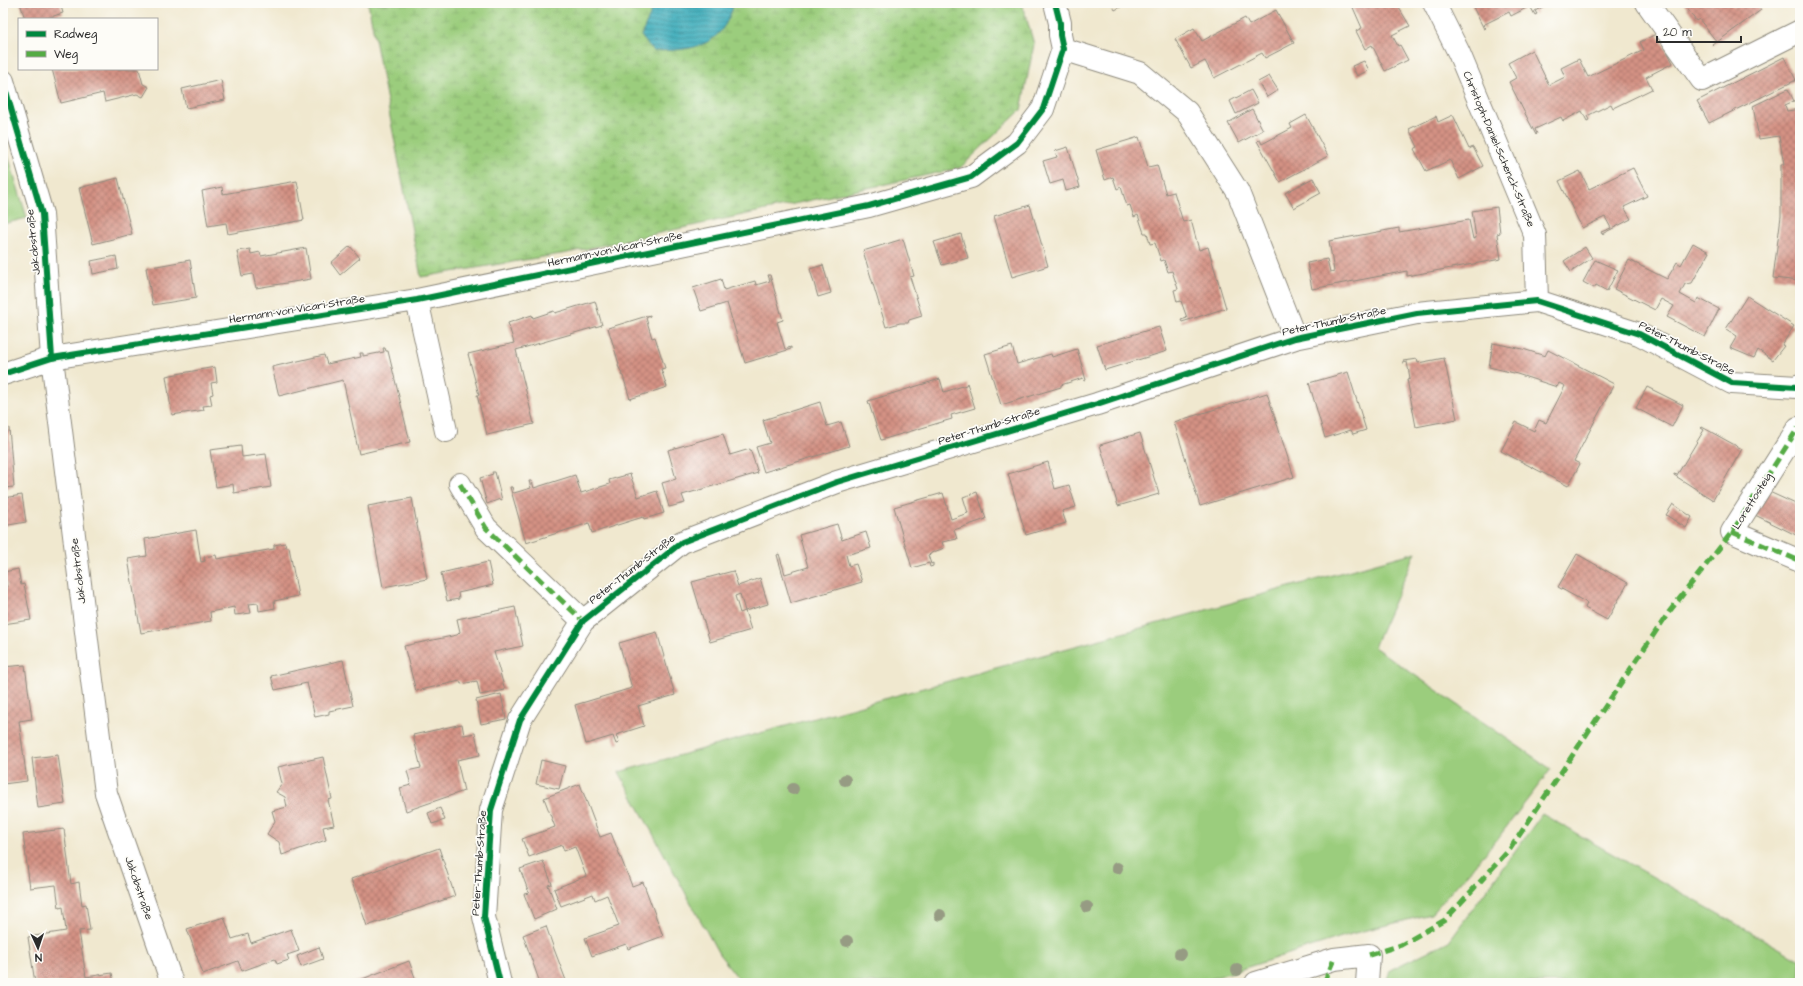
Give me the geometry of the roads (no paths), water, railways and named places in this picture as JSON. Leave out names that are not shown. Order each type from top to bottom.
[{"type":"street","name":"Hermann-von-Vicari-Straße","points":[[3,374],[52,358],[416,300],[870,206],[971,177],[1017,143],[1043,109],[1063,49],[1060,35],[1060,22],[1054,3]]},
{"type":"street","name":"Christoph-Daniel-Schenck-Straße","points":[[1434,3],[1459,53],[1535,235],[1537,300]]},
{"type":"street","points":[[1647,3],[1702,80],[1800,31]]},
{"type":"street","points":[[1063,49],[1140,73],[1186,112],[1238,192],[1295,338]]},
{"type":"street","name":"Jakobstraße","points":[[3,82],[42,214],[52,358],[106,793],[172,983]]},
{"type":"street","points":[[416,300],[446,431]]},
{"type":"street","name":"Peter-Thumb-Straße","points":[[500,983],[484,916],[491,810],[520,720],[583,621],[682,542],[837,482],[1097,404],[1295,338],[1417,313],[1537,300],[1639,334],[1732,383],[1799,386]]},
{"type":"street","name":"Lorettosteig","points":[[1798,428],[1732,532],[1800,561]]},
{"type":"street","points":[[460,484],[486,528],[583,621]]},
{"type":"street","points":[[1256,983],[1334,959],[1369,955],[1367,983]]},
{"type":"water","points":[[652,3],[734,3],[729,18],[722,29],[714,38],[704,44],[681,49],[653,51],[641,36],[653,8]]}]
